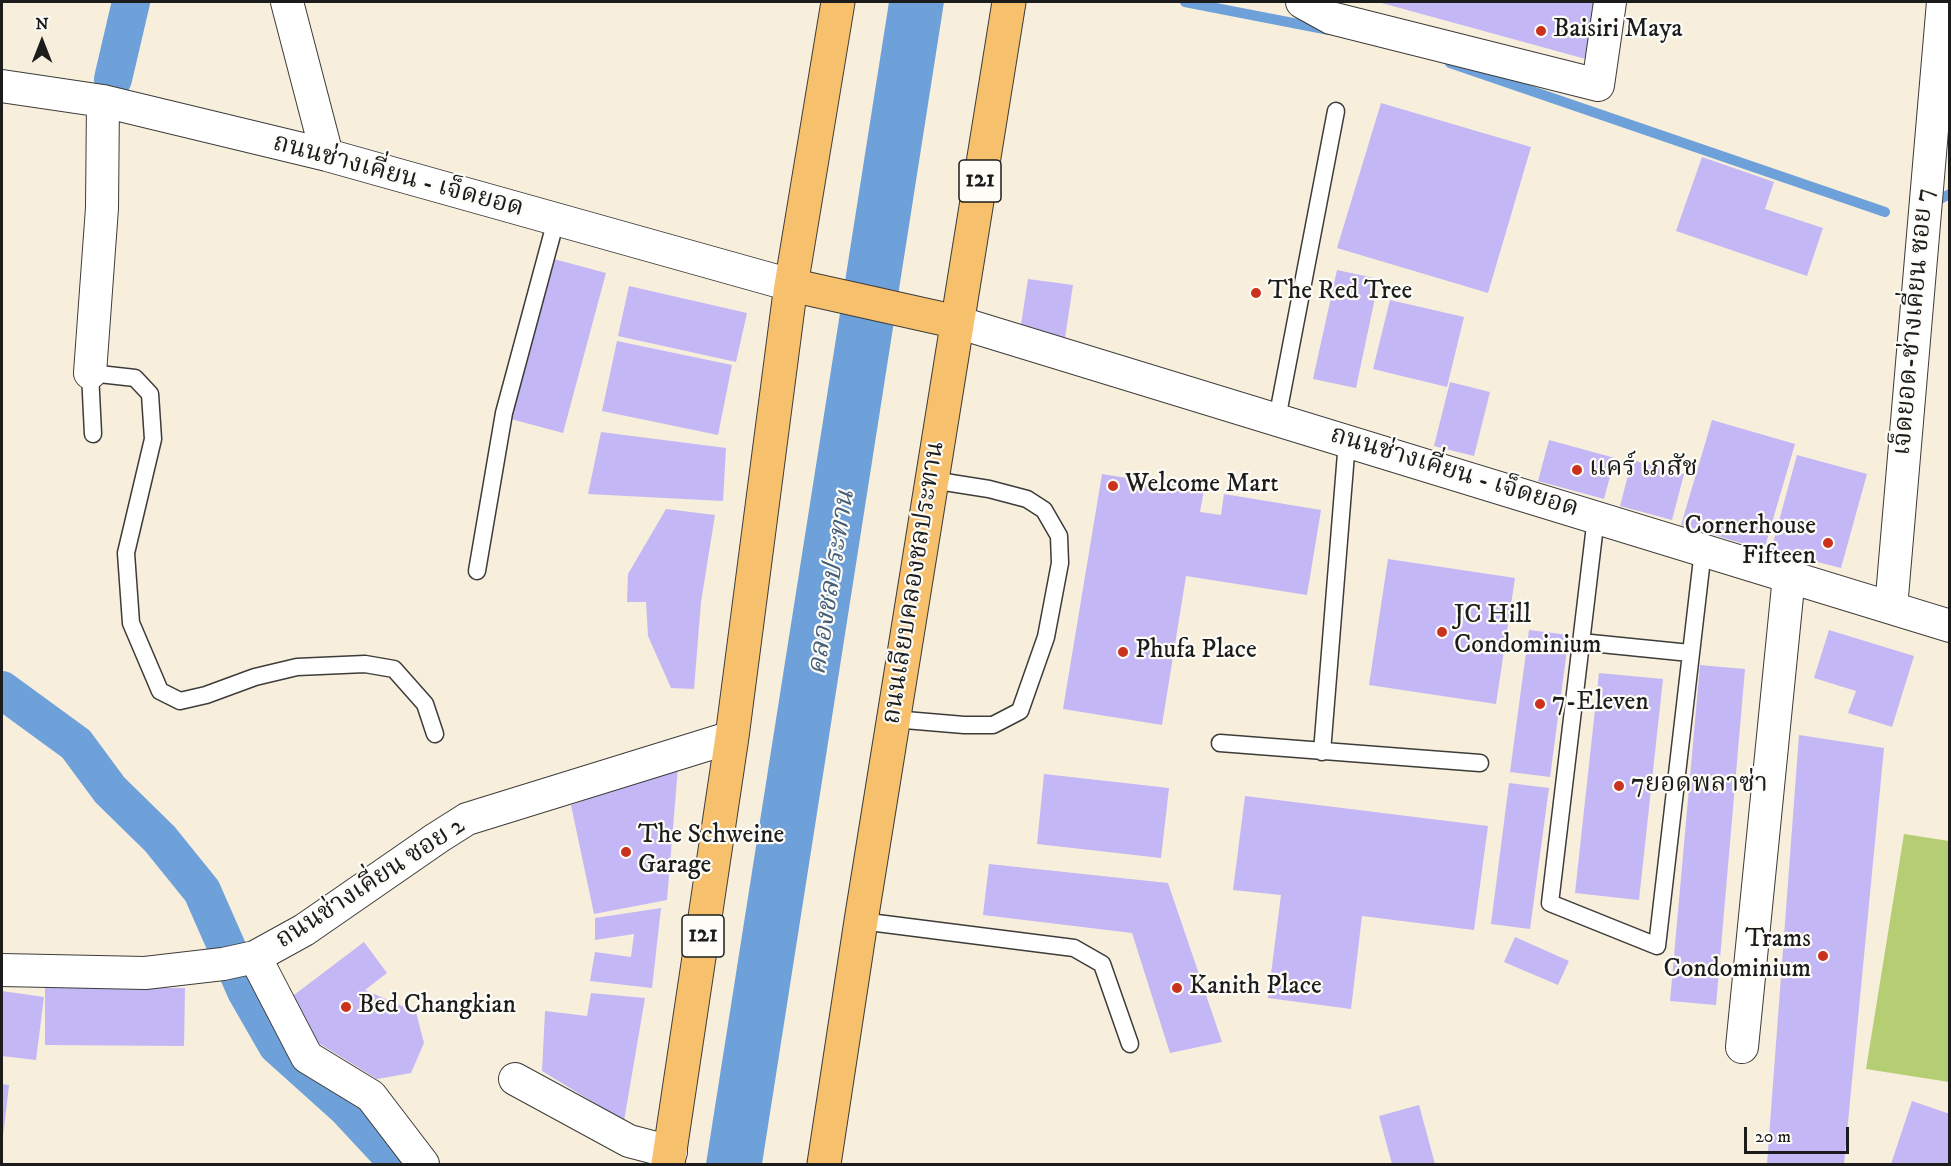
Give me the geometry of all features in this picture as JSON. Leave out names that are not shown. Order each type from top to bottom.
[{"type":"main road","name":"121","points":[[670,1158],[732,737],[791,285],[838,2]]},
{"type":"main road","name":"ถนนเลียบคลองชลประทาน","points":[[825,1164],[861,921],[1009,2]]},
{"type":"main road","points":[[791,285],[957,321]]},
{"type":"street","points":[[287,2],[327,155]]},
{"type":"street","points":[[1302,2],[1331,18],[1598,85],[1610,2]]},
{"type":"street","name":"เจ็ดยอด-ช่างเคี่ยน ซอย 7","points":[[1891,608],[1943,2]]},
{"type":"street","name":"ถนนช่างเคี่ยน - เจ็ดยอด","points":[[2,86],[103,101],[327,155],[791,285]]},
{"type":"street","points":[[90,373],[102,208],[103,101]]},
{"type":"street","name":"ถนนช่างเคี่ยน - เจ็ดยอด","points":[[957,321],[1950,626]]},
{"type":"street","points":[[1742,1047],[1789,576]]},
{"type":"street","name":"ถนนช่างเคี่ยน ซอย 2","points":[[2,970],[145,973],[223,964],[255,957],[304,930],[436,837],[467,819],[732,737]]},
{"type":"street","points":[[255,957],[307,1058],[371,1095],[423,1164]]},
{"type":"street","points":[[515,1078],[629,1141],[670,1158]]},
{"type":"lane","points":[[1277,419],[1336,111]]},
{"type":"lane","points":[[477,571],[504,413],[556,220]]},
{"type":"lane","points":[[93,434],[90,373],[135,378],[150,394],[153,438],[126,553],[131,623],[160,691],[180,701],[206,695],[255,677],[297,667],[365,664],[394,669],[425,704],[435,734]]},
{"type":"lane","points":[[1322,752],[1347,441]]},
{"type":"lane","points":[[893,719],[993,725],[1020,711],[1046,638],[1060,562],[1059,536],[1044,510],[1027,499],[998,491],[932,480]]},
{"type":"lane","points":[[1596,518],[1550,903],[1657,946],[1703,550]]},
{"type":"lane","points":[[1581,642],[1690,653]]},
{"type":"lane","points":[[1220,743],[1480,763]]},
{"type":"lane","points":[[861,921],[1074,948],[1102,964],[1130,1044]]},
{"type":"green space","points":[[1904,834],[1949,841],[1949,1082],[1866,1069]]},
{"type":"water","name":"คลองชลประทาน","points":[[889,2],[944,2],[762,1164],[706,1164]]},
{"type":"building","name":"Baisiri Maya","points":[[1378,2],[1601,2],[1593,61]]},
{"type":"building","points":[[1381,103],[1531,147],[1488,293],[1337,248]]},
{"type":"building","points":[[1702,157],[1774,182],[1765,209],[1823,228],[1807,276],[1676,231]]},
{"type":"building","points":[[554,259],[606,273],[563,433],[511,419]]},
{"type":"building","points":[[1337,270],[1379,279],[1356,388],[1313,379]]},
{"type":"building","points":[[1028,279],[1073,285],[1065,338],[1020,331]]},
{"type":"building","points":[[629,286],[747,313],[736,362],[618,336]]},
{"type":"building","points":[[1390,300],[1464,317],[1447,387],[1373,369]]},
{"type":"building","points":[[617,341],[732,365],[718,435],[602,411]]},
{"type":"building","points":[[1450,382],[1490,392],[1474,456],[1434,446]]},
{"type":"building","points":[[1712,420],[1795,444],[1764,550],[1681,525]]},
{"type":"building","points":[[601,432],[726,448],[723,501],[588,494]]},
{"type":"building","name":"แคร์ เภสัช","points":[[1549,440],[1615,458],[1604,499],[1538,481]]},
{"type":"building","points":[[1797,455],[1867,474],[1841,568],[1771,550]]},
{"type":"building","points":[[1632,460],[1684,474],[1672,520],[1620,506]]},
{"type":"building","name":"Phufa Place","points":[[1102,474],[1204,490],[1200,512],[1221,515],[1224,494],[1321,510],[1307,595],[1186,576],[1162,725],[1063,709]]},
{"type":"building","points":[[666,509],[715,515],[701,602],[694,689],[671,688],[648,636],[646,602],[627,602],[628,574]]},
{"type":"building","name":"JC Hill Condominium","points":[[1388,559],[1515,578],[1496,704],[1369,685]]},
{"type":"building","name":"7-Eleven","points":[[1529,630],[1569,635],[1550,777],[1510,772]]},
{"type":"building","points":[[1829,630],[1914,656],[1892,727],[1848,713],[1856,691],[1814,678]]},
{"type":"building","points":[[1700,665],[1745,669],[1716,1005],[1670,1001]]},
{"type":"building","name":"7ยอดพลาซ่า","points":[[1599,673],[1663,679],[1639,900],[1575,893]]},
{"type":"building","name":"Trams Condominium","points":[[1799,735],[1884,748],[1844,1164],[1767,1164]]},
{"type":"building","name":"The Schweine Garage","points":[[678,767],[667,900],[594,914],[571,805]]},
{"type":"building","points":[[1044,774],[1169,788],[1161,858],[1037,844]]},
{"type":"building","points":[[1509,783],[1549,788],[1530,929],[1491,924]]},
{"type":"building","points":[[1245,796],[1488,826],[1474,930],[1362,916],[1351,1009],[1268,998],[1281,895],[1233,890]]},
{"type":"building","name":"Kanith Place","points":[[989,864],[1168,883],[1222,1042],[1170,1053],[1132,933],[983,915]]},
{"type":"building","points":[[661,908],[652,988],[590,981],[595,952],[631,957],[634,934],[595,940],[595,918]]},
{"type":"building","points":[[1515,937],[1569,961],[1558,985],[1504,962]]},
{"type":"building","name":"Bed Changkian","points":[[364,942],[387,973],[365,990],[416,1012],[424,1043],[411,1073],[377,1079],[302,1033],[286,1001]]},
{"type":"building","points":[[45,987],[185,988],[184,1046],[45,1045]]},
{"type":"building","points":[[2,991],[44,997],[36,1060],[2,1056]]},
{"type":"building","points":[[591,993],[645,998],[624,1121],[542,1071],[545,1011],[587,1016]]},
{"type":"building","points":[[2,1084],[9,1085],[3,1137],[2,1137]]},
{"type":"building","points":[[1912,1101],[1950,1114],[1950,1156],[1947,1164],[1891,1164]]},
{"type":"building","points":[[1419,1105],[1435,1164],[1392,1164],[1379,1116]]},
{"type":"waterway","points":[[113,79],[131,2]]},
{"type":"waterway","points":[[1185,2],[1329,30]]},
{"type":"waterway","points":[[1450,63],[1885,212]]},
{"type":"waterway","points":[[1940,199],[1950,194]]},
{"type":"waterway","points":[[2,690],[76,744],[110,790],[160,839],[202,891],[246,991],[277,1045],[346,1107],[399,1164]]},
{"type":"place","name":"Baisiri Maya","points":[[1541,31]]},
{"type":"place","name":"The Red Tree","points":[[1256,293]]},
{"type":"place","name":"แคร์ เภสัช","points":[[1577,470]]},
{"type":"place","name":"Welcome Mart","points":[[1113,486]]},
{"type":"place","name":"Cornerhouse Fifteen","points":[[1828,543]]},
{"type":"place","name":"JC Hill Condominium","points":[[1442,632]]},
{"type":"place","name":"Phufa Place","points":[[1123,652]]},
{"type":"place","name":"7-Eleven","points":[[1540,704]]},
{"type":"place","name":"7ยอดพลาซ่า","points":[[1619,786]]},
{"type":"place","name":"The Schweine Garage","points":[[626,852]]},
{"type":"place","name":"Trams Condominium","points":[[1823,956]]},
{"type":"place","name":"Kanith Place","points":[[1177,988]]},
{"type":"place","name":"Bed Changkian","points":[[346,1007]]}]
